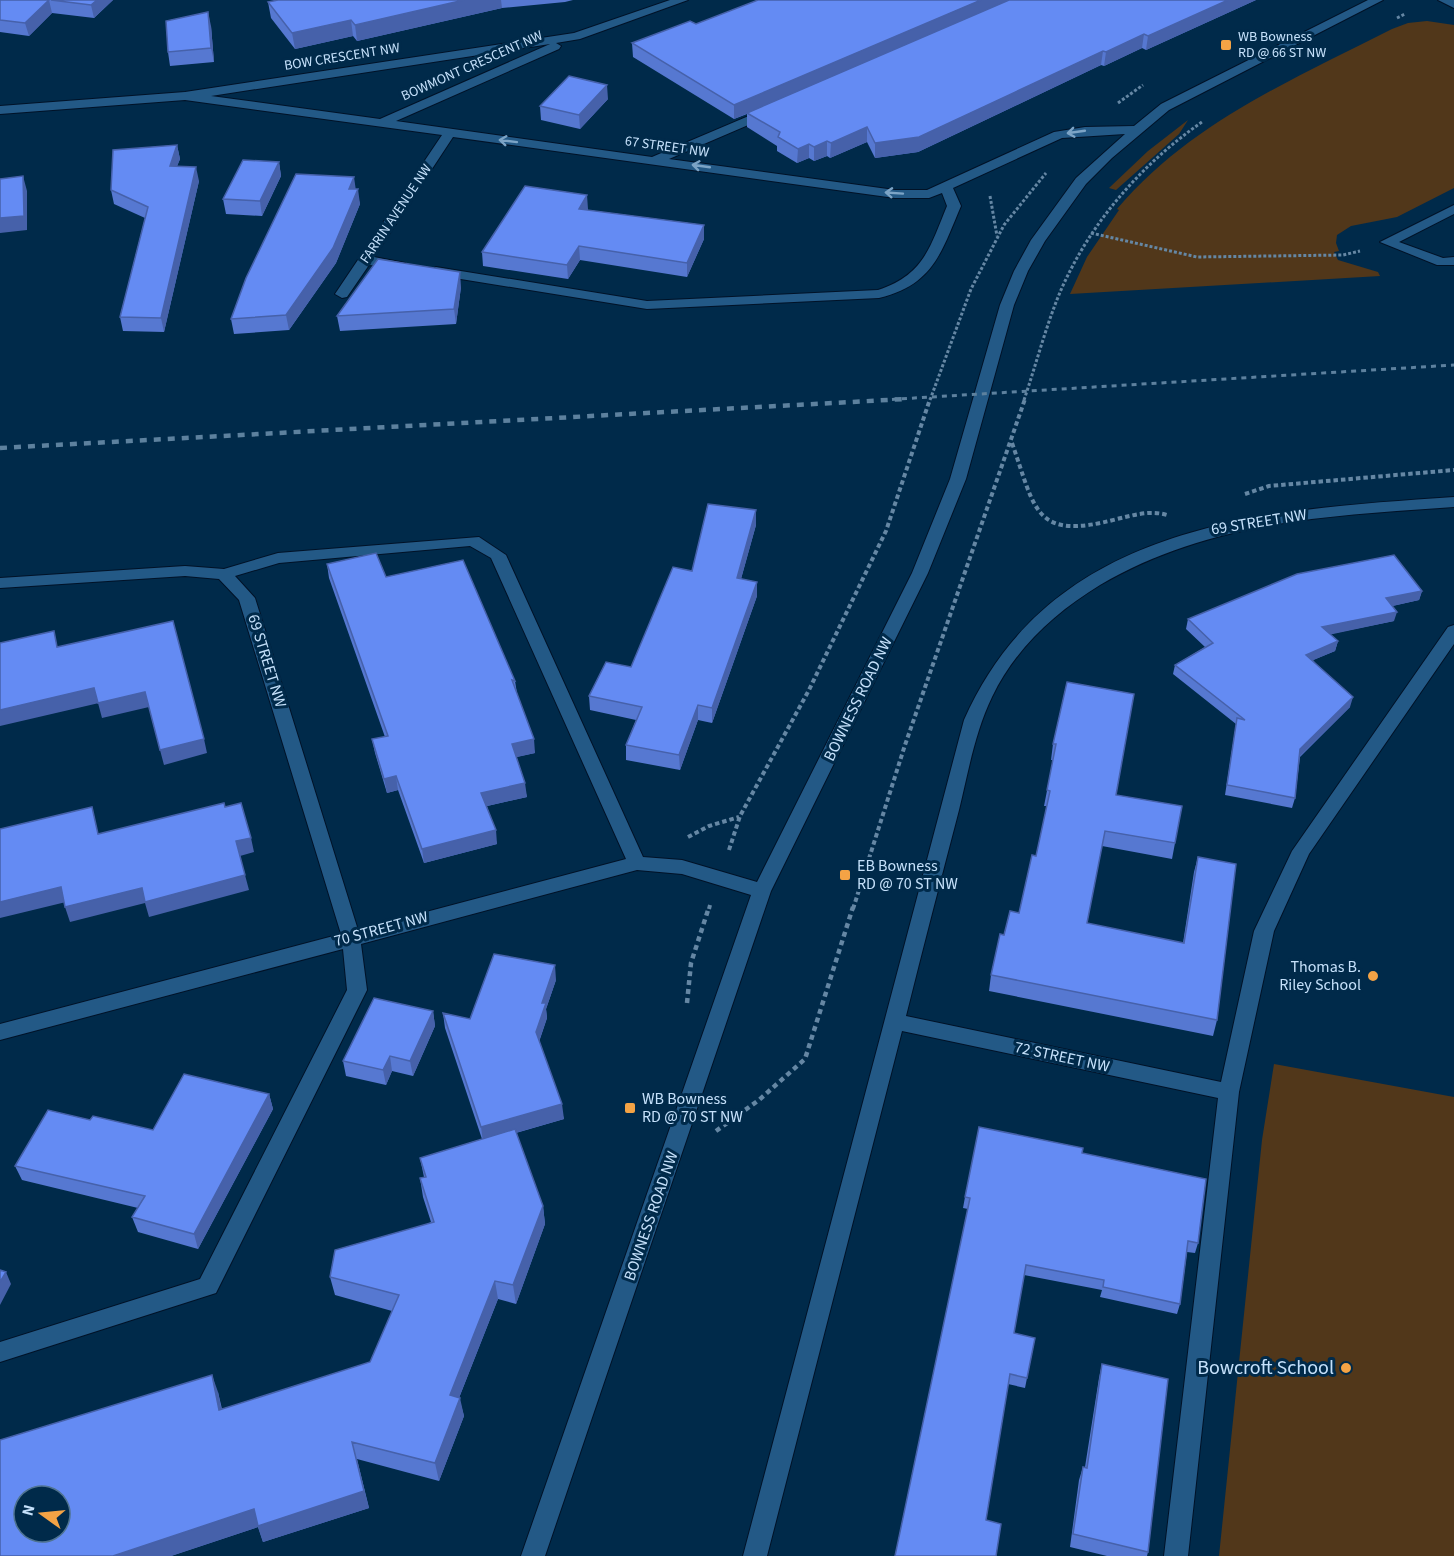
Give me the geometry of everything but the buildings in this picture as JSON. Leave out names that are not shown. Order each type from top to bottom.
[{"type":"street","name":"BOW CRESCENT NW","points":[[0,110],[185,96],[576,36],[682,0]]},
{"type":"street","name":"BOWNESS ROAD NW","points":[[533,1556],[762,891],[920,573],[958,479],[1007,305],[1021,271],[1038,240],[1081,181],[1134,130],[1164,107],[1377,0]]},
{"type":"street","points":[[1444,0],[1454,4]]},
{"type":"street","name":"BOWMONT CRESCENT NW","points":[[380,124],[576,36]]},
{"type":"street","name":"67 STREET NW","points":[[185,96],[895,194],[929,194],[946,188],[1059,135],[1085,131],[1134,130]]},
{"type":"street","points":[[656,160],[781,106]]},
{"type":"street","name":"FARRIN AVENUE NW","points":[[342,294],[449,134]]},
{"type":"street","points":[[366,260],[647,305],[879,294],[900,288],[924,271],[954,206],[946,188]]},
{"type":"street","points":[[1454,208],[1387,242],[1442,262],[1454,261]]},
{"type":"street","name":"69 STREET NW","points":[[896,1022],[973,720],[985,690],[1001,662],[1048,612],[1078,591],[1139,555],[1188,537],[1245,522],[1283,516],[1454,501]]},
{"type":"street","points":[[0,583],[185,571],[224,574],[278,558],[473,541],[498,555],[637,863]]},
{"type":"street","name":"69 STREET NW","points":[[0,1352],[208,1287],[357,990],[351,936],[247,598],[224,574]]},
{"type":"street","points":[[1176,1556],[1229,1092],[1264,931],[1301,851],[1454,631]]},
{"type":"street","name":"70 STREET NW","points":[[0,1032],[351,936],[637,863],[682,867],[762,891]]},
{"type":"street","points":[[755,1556],[896,1022]]},
{"type":"street","name":"72 STREET NW","points":[[896,1022],[1229,1092]]},
{"type":"path","points":[[714,1132],[759,1100],[805,1059],[905,746],[1067,276],[1091,233],[1125,187],[1184,133],[1204,121]]},
{"type":"path","points":[[986,168],[998,237]]},
{"type":"path","points":[[685,838],[709,826],[740,816],[809,690],[886,531],[937,378],[972,289],[1004,225],[1047,172]]},
{"type":"path","points":[[1091,233],[1197,257],[1346,255]]},
{"type":"path","points":[[1011,443],[1031,500],[1038,513],[1048,522],[1063,528],[1083,529],[1137,514],[1157,512],[1169,516],[1188,537]]},
{"type":"shaded area","points":[[1427,21],[1454,25],[1454,188],[1397,217],[1351,226],[1337,235],[1336,243],[1339,251],[1334,252],[1338,260],[1378,272],[1380,276],[1070,294],[1087,257],[1119,210],[1117,209],[1146,178],[1177,151],[1210,127],[1281,85],[1392,29],[1408,23]]},
{"type":"shaded area","points":[[1188,120],[1179,134],[1116,190],[1109,188],[1148,151]]},
{"type":"shaded area","name":"Bowcroft School","points":[[1274,1064],[1454,1097],[1454,1556],[1219,1556],[1262,1140]]},
{"type":"railway","points":[[882,400],[1454,365]]},
{"type":"railway","points":[[0,448],[906,399]]},
{"type":"place","name":"WB Bowness RD @ 66 ST NW","points":[[1226,45]]},
{"type":"place","name":"EB Bowness RD @ 70 ST NW","points":[[845,875]]},
{"type":"place","name":"Thomas B. Riley School","points":[[1373,976]]},
{"type":"place","name":"WB Bowness RD @ 70 ST NW","points":[[630,1108]]},
{"type":"place","name":"Bowcroft School","points":[[1346,1368]]}]
